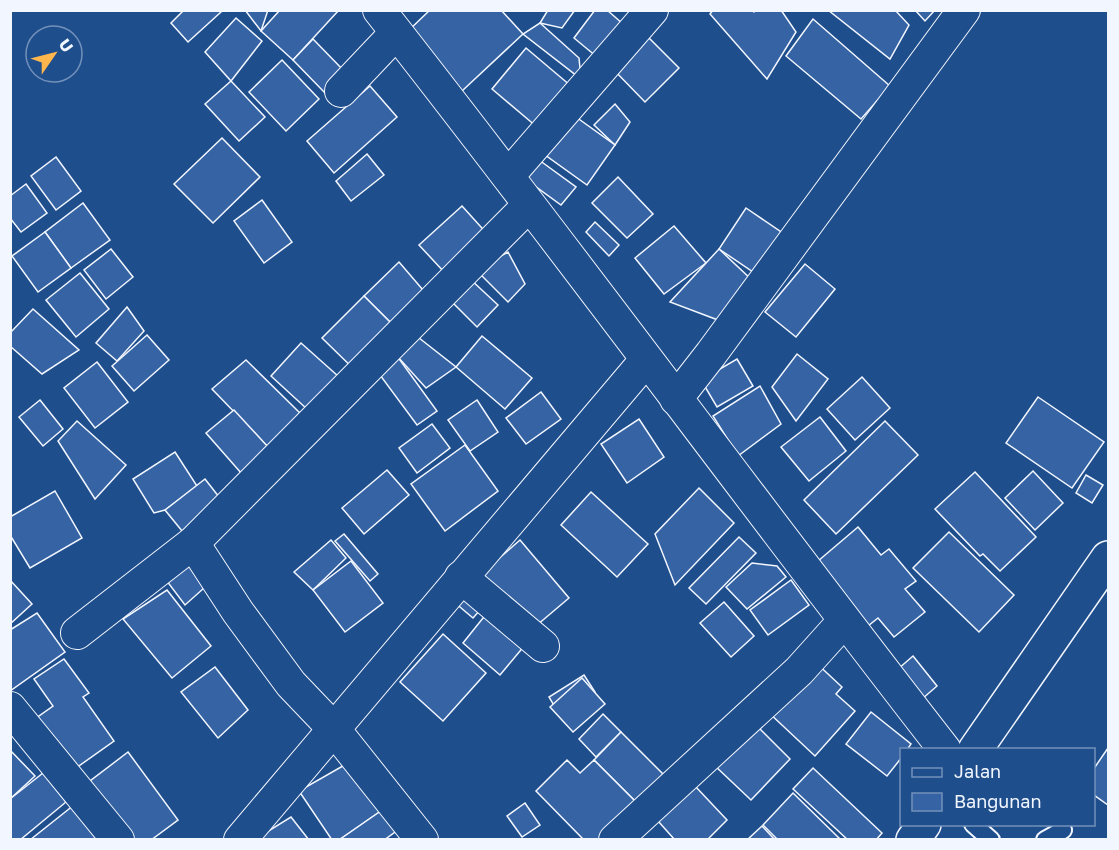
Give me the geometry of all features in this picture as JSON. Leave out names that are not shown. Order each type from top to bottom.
[{"type":"highway","points":[[976,748],[1108,558]]},
{"type":"highway","points":[[914,840],[923,826]]},
{"type":"street","points":[[508,176],[652,10]]},
{"type":"street","points":[[676,399],[964,10]]},
{"type":"street","points":[[341,90],[388,22],[508,176],[844,621],[943,748]]},
{"type":"street","points":[[77,633],[193,543],[530,205]]},
{"type":"street","points":[[240,840],[646,360]]},
{"type":"street","points":[[193,543],[238,612],[291,684],[333,728],[422,840]]},
{"type":"street","points":[[461,577],[543,646]]},
{"type":"street","points":[[615,840],[799,671],[844,621]]},
{"type":"street","points":[[10,708],[118,840]]},
{"type":"lane","points":[[974,826],[991,840]]},
{"type":"lane","points":[[1044,840],[1063,830]]},
{"type":"building","points":[[184,10],[219,10],[221,12],[188,42],[171,23]]},
{"type":"building","points":[[245,10],[268,10],[261,31]]},
{"type":"building","points":[[280,10],[339,10],[293,60],[261,31]]},
{"type":"building","points":[[430,10],[501,10],[523,34],[462,91],[407,32]]},
{"type":"building","points":[[548,10],[575,10],[562,28],[540,23]]},
{"type":"building","points":[[595,10],[607,10],[623,24],[597,57],[574,38]]},
{"type":"building","points":[[713,10],[753,10],[754,12],[781,10],[796,32],[767,79],[710,14]]},
{"type":"building","points":[[828,10],[895,10],[909,25],[890,59]]},
{"type":"building","points":[[915,10],[935,10],[925,21]]},
{"type":"building","points":[[236,18],[262,41],[231,81],[205,52]]},
{"type":"building","points":[[813,19],[890,86],[861,119],[786,56]]},
{"type":"building","points":[[540,23],[579,58],[581,79],[523,34]]},
{"type":"building","points":[[645,34],[679,68],[645,102],[612,68]]},
{"type":"building","points":[[313,39],[347,74],[326,94],[293,60]]},
{"type":"building","points":[[526,48],[571,86],[537,127],[492,89]]},
{"type":"building","points":[[282,60],[319,99],[286,131],[249,92]]},
{"type":"building","points":[[231,81],[265,117],[239,141],[205,104]]},
{"type":"building","points":[[370,86],[397,117],[334,173],[307,141]]},
{"type":"building","points":[[615,104],[630,122],[615,145],[594,125]]},
{"type":"building","points":[[569,112],[615,145],[587,185],[541,152]]},
{"type":"building","points":[[222,138],[260,177],[213,223],[174,184]]},
{"type":"building","points":[[367,154],[384,175],[351,201],[336,181]]},
{"type":"building","points":[[56,157],[81,191],[56,210],[31,176]]},
{"type":"building","points":[[539,160],[576,187],[561,205],[524,178]]},
{"type":"building","points":[[618,177],[653,214],[627,238],[592,203]]},
{"type":"building","points":[[26,184],[47,213],[21,232],[10,218],[10,196]]},
{"type":"building","points":[[262,200],[292,242],[264,263],[234,221]]},
{"type":"building","points":[[83,203],[110,240],[71,268],[45,232]]},
{"type":"building","points":[[462,206],[500,248],[458,287],[419,245]]},
{"type":"building","points":[[746,208],[790,238],[762,278],[719,249]]},
{"type":"building","points":[[595,222],[619,245],[609,256],[586,232]]},
{"type":"building","points":[[674,226],[706,263],[664,294],[635,258]]},
{"type":"building","points":[[45,232],[71,268],[38,292],[12,256]]},
{"type":"building","points":[[111,249],[133,277],[106,299],[84,270]]},
{"type":"building","points":[[719,249],[753,281],[718,320],[670,302]]},
{"type":"building","points":[[508,252],[525,284],[508,302],[476,270]]},
{"type":"building","points":[[399,262],[435,304],[403,335],[364,296]]},
{"type":"building","points":[[805,264],[835,289],[796,337],[765,312]]},
{"type":"building","points":[[80,273],[109,309],[76,337],[46,300]]},
{"type":"building","points":[[469,278],[498,305],[477,327],[449,299]]},
{"type":"building","points":[[364,296],[403,335],[362,377],[322,338]]},
{"type":"building","points":[[127,307],[144,331],[117,361],[96,343]]},
{"type":"building","points":[[33,309],[79,350],[42,374],[10,346],[10,333]]},
{"type":"building","points":[[414,334],[456,367],[426,388],[397,356]]},
{"type":"building","points":[[147,335],[169,360],[134,391],[112,366]]},
{"type":"building","points":[[482,336],[532,378],[505,409],[456,367]]},
{"type":"building","points":[[301,343],[338,376],[308,410],[271,376]]},
{"type":"building","points":[[797,354],[828,379],[796,421],[772,387]]},
{"type":"building","points":[[397,356],[437,411],[417,425],[377,371]]},
{"type":"building","points":[[737,359],[753,386],[717,407],[701,380]]},
{"type":"building","points":[[246,360],[302,415],[269,448],[212,389]]},
{"type":"building","points":[[97,362],[128,402],[95,428],[64,388]]},
{"type":"building","points":[[862,377],[890,408],[855,440],[827,409]]},
{"type":"building","points":[[760,386],[781,424],[738,456],[713,416]]},
{"type":"building","points":[[541,392],[561,419],[526,444],[506,418]]},
{"type":"building","points":[[1038,397],[1104,442],[1072,488],[1006,443]]},
{"type":"building","points":[[40,400],[63,429],[43,446],[19,417]]},
{"type":"building","points":[[477,400],[498,432],[470,451],[448,420]]},
{"type":"building","points":[[234,410],[269,448],[249,482],[206,433]]},
{"type":"building","points":[[820,417],[846,451],[809,481],[781,447]]},
{"type":"building","points":[[639,419],[664,457],[627,483],[601,444]]},
{"type":"building","points":[[77,421],[126,465],[95,499],[58,441]]},
{"type":"building","points":[[885,421],[918,455],[836,534],[804,500]]},
{"type":"building","points":[[432,424],[450,448],[417,473],[399,448]]},
{"type":"building","points":[[465,445],[498,491],[445,531],[411,484]]},
{"type":"building","points":[[175,452],[197,486],[165,510],[154,513],[133,479]]},
{"type":"building","points":[[387,470],[409,495],[364,534],[342,508]]},
{"type":"building","points":[[1033,471],[1063,503],[1035,530],[1005,498]]},
{"type":"building","points":[[975,472],[1036,537],[1000,571],[983,554],[980,556],[935,509]]},
{"type":"building","points":[[1086,475],[1103,485],[1092,503],[1076,493]]},
{"type":"building","points":[[205,479],[230,511],[191,542],[165,510]]},
{"type":"building","points":[[699,488],[734,523],[675,585],[655,534]]},
{"type":"building","points":[[55,491],[82,538],[30,568],[10,535],[10,517]]},
{"type":"building","points":[[591,492],[648,544],[617,577],[561,525]]},
{"type":"building","points":[[858,527],[881,555],[889,549],[916,581],[905,589],[925,612],[894,637],[878,618],[863,630],[811,567]]},
{"type":"building","points":[[949,532],[1014,595],[979,632],[913,568]]},
{"type":"building","points":[[344,534],[378,574],[370,581],[335,541]]},
{"type":"building","points":[[739,537],[756,553],[706,604],[689,588]]},
{"type":"building","points":[[331,540],[346,558],[313,590],[294,572]]},
{"type":"building","points":[[520,540],[569,598],[530,631],[481,574]]},
{"type":"building","points":[[192,550],[213,580],[185,605],[160,572]]},
{"type":"building","points":[[351,561],[383,603],[345,632],[313,590]]},
{"type":"building","points":[[752,563],[777,566],[786,577],[747,609],[726,587]]},
{"type":"building","points":[[10,580],[32,604],[10,624]]},
{"type":"building","points":[[791,580],[809,605],[768,635],[750,610]]},
{"type":"building","points":[[469,585],[488,601],[473,618],[454,602]]},
{"type":"building","points":[[167,590],[211,646],[172,678],[123,619]]},
{"type":"building","points":[[724,602],[754,636],[731,657],[700,623]]},
{"type":"building","points":[[37,613],[65,652],[10,691],[10,630]]},
{"type":"building","points":[[487,613],[525,645],[500,675],[463,643]]},
{"type":"building","points":[[443,634],[486,673],[443,721],[400,682]]},
{"type":"building","points":[[913,656],[937,686],[914,706],[890,676]]},
{"type":"building","points":[[64,659],[89,693],[83,697],[114,741],[69,773],[32,721],[53,706],[34,679]]},
{"type":"building","points":[[813,660],[842,687],[836,694],[855,711],[815,756],[767,711]]},
{"type":"building","points":[[215,667],[248,710],[218,738],[181,692]]},
{"type":"building","points":[[584,675],[595,692],[559,714],[549,697]]},
{"type":"building","points":[[582,678],[605,704],[573,732],[550,707]]},
{"type":"building","points":[[871,712],[911,744],[908,748],[900,748],[900,760],[887,776],[846,744]]},
{"type":"building","points":[[603,714],[621,732],[596,757],[579,739]]},
{"type":"building","points":[[753,722],[790,759],[751,800],[713,764]]},
{"type":"building","points":[[621,732],[671,782],[643,809],[594,760]]},
{"type":"building","points":[[1108,748],[1108,805],[1095,796],[1095,767]]},
{"type":"building","points":[[10,750],[35,776],[10,799]]},
{"type":"building","points":[[128,752],[178,820],[151,840],[133,840],[90,781]]},
{"type":"building","points":[[567,760],[580,773],[594,760],[643,809],[613,840],[584,840],[536,791]]},
{"type":"building","points":[[348,763],[388,806],[339,840],[332,840],[299,791]]},
{"type":"building","points":[[813,768],[882,833],[876,840],[848,840],[793,789]]},
{"type":"building","points":[[43,773],[66,802],[20,840],[10,840],[10,799]]},
{"type":"building","points":[[695,786],[727,820],[707,840],[675,840],[658,821]]},
{"type":"building","points":[[793,793],[841,840],[778,840],[763,825]]},
{"type":"building","points":[[525,803],[540,825],[522,837],[507,816]]},
{"type":"building","points":[[74,805],[98,835],[93,840],[30,840]]},
{"type":"building","points":[[388,806],[402,827],[384,840],[339,840]]},
{"type":"building","points":[[291,817],[309,840],[258,840],[257,838]]},
{"type":"building","points":[[762,826],[775,840],[747,840]]}]
